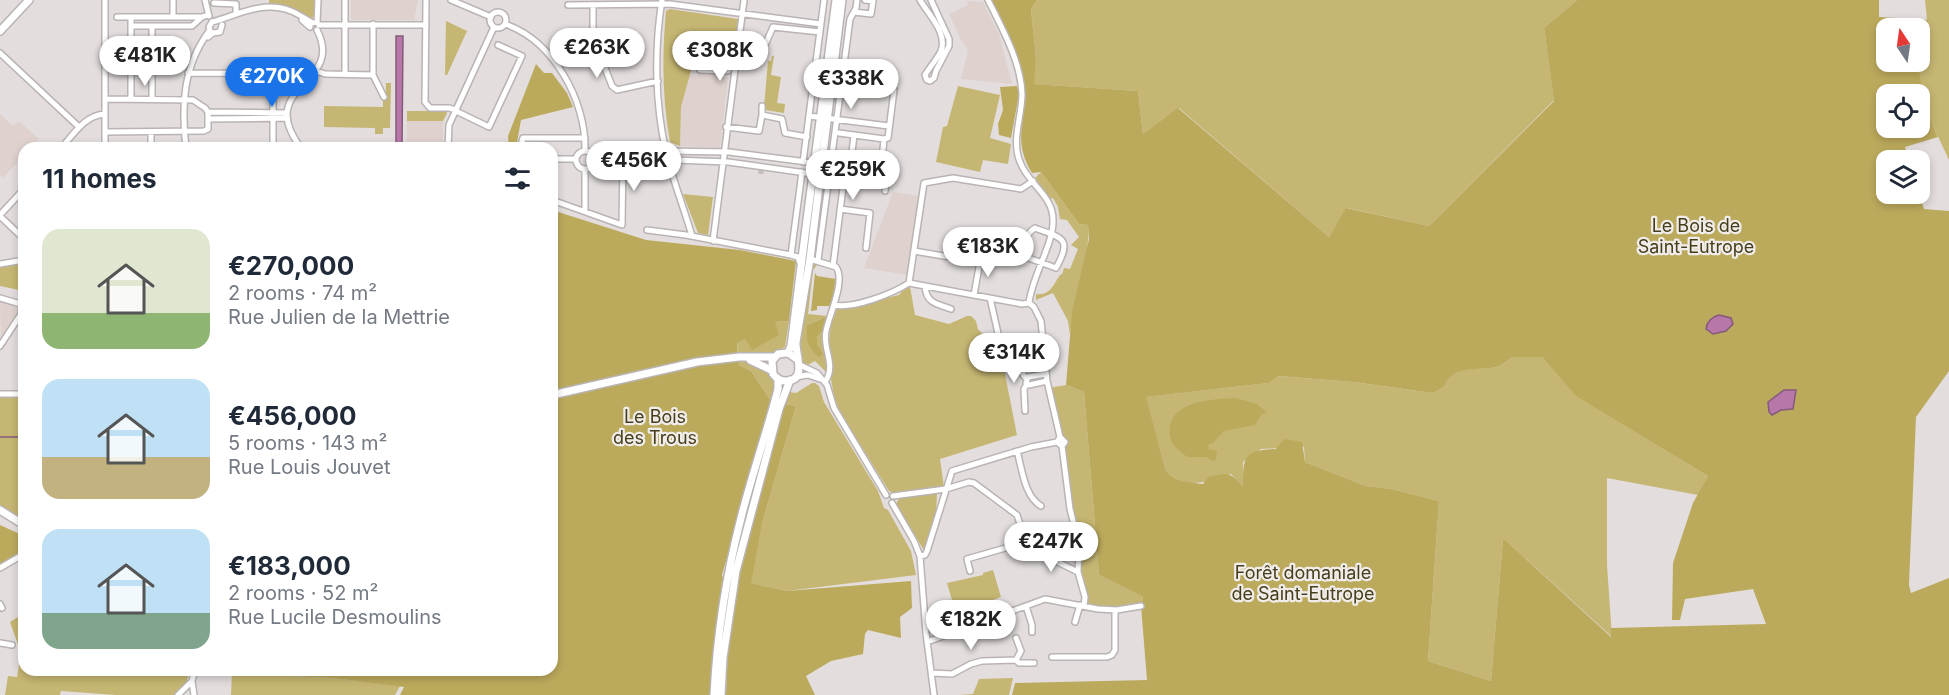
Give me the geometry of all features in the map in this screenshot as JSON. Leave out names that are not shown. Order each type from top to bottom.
[{"type":"main road","points":[[0,31],[29,0]]},
{"type":"main road","points":[[788,352],[791,346],[824,118],[836,0]]},
{"type":"main road","points":[[828,83],[842,0]]},
{"type":"main road","points":[[721,695],[723,658],[736,571],[779,409],[799,362],[795,350],[796,342],[814,260],[817,167]]},
{"type":"main road","points":[[788,352],[799,362]]},
{"type":"main road","points":[[558,393],[697,362],[739,357],[774,357],[788,352]]},
{"type":"main road","points":[[714,695],[716,657],[728,576],[741,518],[778,389],[778,379],[771,370],[754,360],[739,357]]},
{"type":"main road","points":[[771,370],[774,357]]},
{"type":"main road","points":[[778,379],[793,379]]},
{"type":"main road","points":[[0,510],[18,521]]},
{"type":"street","points":[[105,0],[105,142]]},
{"type":"street","points":[[173,0],[173,17]]},
{"type":"street","points":[[131,26],[194,26],[205,16],[205,0]]},
{"type":"street","points":[[294,142],[285,131],[285,116],[293,97],[316,71],[321,60],[323,48],[315,26],[318,0]]},
{"type":"street","points":[[345,0],[345,74]]},
{"type":"street","points":[[426,0],[426,102],[430,108],[449,108],[489,127],[522,56],[498,45]]},
{"type":"street","points":[[451,0],[491,17]]},
{"type":"street","points":[[712,241],[726,127],[730,67],[735,66],[744,0]]},
{"type":"street","points":[[803,162],[824,0]]},
{"type":"street","points":[[836,268],[814,260],[830,178],[850,19],[857,0]]},
{"type":"street","points":[[865,0],[880,2]]},
{"type":"street","points":[[920,0],[942,41],[941,51],[924,71],[927,80],[930,81],[934,78],[949,46],[948,34],[931,0]]},
{"type":"street","points":[[988,0],[1016,65],[1022,91],[1017,148],[1020,164],[1051,206],[1053,221],[1051,234],[1031,286],[1029,303]]},
{"type":"street","points":[[660,1],[658,81],[660,114],[668,159],[692,236]]},
{"type":"street","points":[[568,5],[660,1],[821,24]]},
{"type":"street","points":[[854,12],[871,14],[873,1]]},
{"type":"street","points":[[214,3],[236,4],[236,13]]},
{"type":"street","points":[[220,23],[236,13],[261,3],[286,9],[315,26]]},
{"type":"street","points":[[593,4],[592,29],[602,52],[603,63],[612,86],[617,90],[658,81]]},
{"type":"street","points":[[117,17],[205,16],[212,22],[220,23],[243,13],[269,9],[291,14],[315,26],[426,25]]},
{"type":"street","points":[[494,27],[491,24],[491,17],[494,13],[501,13],[505,16],[505,24]]},
{"type":"street","points":[[131,17],[131,99]]},
{"type":"street","points":[[738,43],[765,45],[768,42],[772,17]]},
{"type":"street","points":[[211,32],[209,27],[212,22]]},
{"type":"street","points":[[211,32],[220,32],[220,23]]},
{"type":"street","points":[[373,24],[373,75],[384,97]]},
{"type":"street","points":[[494,27],[499,28],[505,24]]},
{"type":"street","points":[[505,24],[532,38],[556,66],[577,102],[582,117],[585,150]]},
{"type":"street","points":[[152,26],[152,99]]},
{"type":"street","points":[[448,142],[448,130],[494,27]]},
{"type":"street","points":[[771,28],[820,32]]},
{"type":"street","points":[[186,142],[184,99],[189,73],[196,51],[211,32]]},
{"type":"street","points":[[0,53],[79,127]]},
{"type":"street","points":[[700,70],[731,73]]},
{"type":"street","points":[[316,71],[325,74],[373,75]]},
{"type":"street","points":[[189,73],[302,74],[310,77]]},
{"type":"street","points":[[273,74],[273,142]]},
{"type":"street","points":[[813,81],[842,85]]},
{"type":"street","points":[[885,191],[887,175],[881,171],[894,90]]},
{"type":"street","points":[[105,99],[184,99],[196,101],[208,116],[207,131],[105,132]]},
{"type":"street","points":[[726,127],[759,130],[762,106]]},
{"type":"street","points":[[66,142],[79,127],[92,117],[105,114]]},
{"type":"street","points":[[762,115],[782,119],[786,133],[807,137]]},
{"type":"street","points":[[208,116],[285,116]]},
{"type":"street","points":[[809,116],[889,126]]},
{"type":"street","points":[[151,132],[151,142]]},
{"type":"street","points":[[839,133],[885,139]]},
{"type":"street","points":[[830,178],[844,180],[849,178],[854,135]]},
{"type":"street","points":[[522,142],[523,138],[585,138]]},
{"type":"street","points":[[576,159],[578,154],[585,150],[591,152],[595,159]]},
{"type":"street","points":[[666,151],[723,152],[786,159],[817,167]]},
{"type":"street","points":[[696,161],[697,151]]},
{"type":"street","points":[[558,159],[576,159]]},
{"type":"street","points":[[576,159],[580,167],[585,169],[591,167],[595,159]]},
{"type":"street","points":[[595,159],[722,162],[802,172],[817,167]]},
{"type":"street","points":[[558,202],[622,225],[623,159]]},
{"type":"street","points":[[784,169],[782,164],[786,159]]},
{"type":"street","points":[[585,169],[585,211]]},
{"type":"street","points":[[791,255],[802,172]]},
{"type":"street","points":[[909,283],[923,185],[926,181],[953,178],[1021,189],[1033,181]]},
{"type":"street","points":[[825,381],[831,369],[826,351],[825,333],[839,279],[836,268],[844,180]]},
{"type":"street","points":[[18,196],[0,216],[18,233]]},
{"type":"street","points":[[840,209],[870,213],[866,248]]},
{"type":"street","points":[[1035,228],[1051,234],[1062,238],[1064,243],[1058,267],[1054,269],[1023,256],[1024,244],[1030,230],[1035,228]]},
{"type":"street","points":[[647,230],[692,236],[798,257],[801,261],[799,292]]},
{"type":"street","points":[[914,250],[980,259],[974,295]]},
{"type":"street","points":[[0,264],[18,261]]},
{"type":"street","points":[[834,305],[848,305],[892,293],[909,283],[1022,304],[1029,303],[1034,307],[1041,321],[1047,381],[1060,442],[1070,509],[1079,545],[1078,572],[1085,597],[1075,622]]},
{"type":"street","points":[[925,286],[931,302],[951,309]]},
{"type":"street","points":[[0,298],[18,303]]},
{"type":"street","points":[[990,298],[1002,351]]},
{"type":"street","points":[[0,346],[18,319]]},
{"type":"street","points":[[1022,359],[1022,368],[1027,381],[1024,389],[1025,411]]},
{"type":"street","points":[[799,362],[825,381],[834,408],[914,541],[920,556],[934,695]]},
{"type":"street","points":[[1027,381],[1046,374]]},
{"type":"street","points":[[793,379],[808,375],[825,381]]},
{"type":"street","points":[[1027,381],[1047,381]]},
{"type":"street","points":[[0,394],[18,394]]},
{"type":"street","points":[[920,556],[925,555],[927,551],[954,470],[1017,451],[1060,442]]},
{"type":"street","points":[[1017,451],[1029,491],[1036,503],[1041,506]]},
{"type":"street","points":[[890,498],[946,489],[969,482],[974,483],[1017,515],[1026,542],[1038,554],[1078,572]]},
{"type":"street","points":[[970,572],[967,558],[1026,542]]},
{"type":"street","points":[[0,568],[18,558]]},
{"type":"street","points":[[927,642],[1045,599],[1098,609],[1115,610],[1142,606]]},
{"type":"street","points":[[1026,606],[1032,632]]},
{"type":"street","points":[[1052,657],[1107,657],[1112,655],[1115,650],[1115,610]]},
{"type":"street","points":[[1016,638],[1020,651],[1016,660]]},
{"type":"street","points":[[0,644],[12,645]]},
{"type":"street","points":[[932,673],[952,674],[975,662],[982,661],[1016,660],[1019,663],[1034,663]]},
{"type":"street","points":[[193,676],[194,695]]},
{"type":"street","points":[[178,695],[192,681]]},
{"type":"shaded area","points":[[269,0],[315,0],[315,17],[310,18],[294,9],[269,4]]},
{"type":"shaded area","points":[[351,0],[418,0],[414,20],[351,20]]},
{"type":"shaded area","points":[[1037,0],[1577,0],[1544,28],[1554,100],[1429,226],[1347,208],[1329,237],[1179,108],[1143,134],[1138,91],[1033,84],[1036,58],[1031,9]]},
{"type":"shaded area","points":[[1925,0],[1949,0],[1949,160],[1930,119],[1930,84],[1920,84],[1919,72],[1930,72],[1930,18],[1927,18]]},
{"type":"shaded area","points":[[966,1],[983,2],[999,34],[1012,84],[961,79],[968,50],[949,14],[968,5]]},
{"type":"shaded area","points":[[670,9],[738,19],[735,49],[731,49],[729,62],[724,69],[692,67],[681,107],[680,146],[670,142],[664,93],[663,60],[666,11]]},
{"type":"shaded area","points":[[446,21],[467,31],[445,75]]},
{"type":"shaded area","points":[[396,36],[403,36],[402,142],[396,142]]},
{"type":"shaded area","points":[[774,56],[771,75],[781,77],[777,103],[785,104],[784,113],[765,110],[764,107],[768,61],[771,61]]},
{"type":"shaded area","points":[[699,73],[716,73],[716,76],[728,78],[720,148],[680,146],[681,107],[689,75],[697,77]]},
{"type":"shaded area","points":[[386,83],[391,83],[390,128],[383,128],[383,134],[375,134],[375,128],[324,127],[324,106],[383,107],[383,99],[386,99]]},
{"type":"shaded area","points":[[958,86],[1000,95],[990,138],[1011,144],[1008,164],[983,160],[980,172],[936,162],[943,127],[947,126]]},
{"type":"shaded area","points":[[407,111],[446,111],[447,113],[443,121],[407,121]]},
{"type":"shaded area","points":[[0,114],[13,126],[19,121],[39,139],[36,142],[18,142],[18,162],[3,178],[0,175]]},
{"type":"shaded area","points":[[407,121],[443,121],[443,142],[407,142]]},
{"type":"shaded area","points":[[1041,172],[1079,224],[1088,225],[1087,250],[1070,335],[1068,321],[1053,293],[1036,300],[1036,294],[1045,293],[1051,289],[1064,268],[1070,269],[1078,249],[1071,245],[1079,237],[1067,220],[1060,219],[1058,207],[1053,198],[1050,199],[1035,178]]},
{"type":"shaded area","points":[[893,192],[919,196],[907,275],[864,268]]},
{"type":"shaded area","points":[[683,194],[713,197],[708,235],[698,233]]},
{"type":"shaded area","points":[[813,261],[818,264],[813,270],[808,314],[828,316],[807,325],[817,345],[817,337],[823,331],[822,340],[828,369],[826,372],[815,361],[806,366],[803,365],[799,354]]},
{"type":"shaded area","points":[[18,263],[18,290],[0,286],[0,266]]},
{"type":"shaded area","points":[[910,287],[915,315],[949,324],[971,316],[976,321],[978,329],[1001,354],[1017,435],[940,459],[944,487],[893,493],[889,491],[840,412],[834,397],[831,379],[833,369],[829,341],[831,325],[837,309],[899,295]]},
{"type":"shaded area","points":[[0,302],[18,308],[1,338]]},
{"type":"shaded area","points":[[1719,315],[1731,318],[1733,324],[1726,331],[1713,334],[1706,329],[1710,320]]},
{"type":"shaded area","points":[[789,321],[785,347],[769,354],[739,356],[737,343],[745,338],[752,349],[775,322]]},
{"type":"shaded area","points":[[1513,357],[1542,357],[1577,396],[1708,476],[1698,495],[1607,478],[1607,565],[1612,637],[1503,538],[1491,681],[1428,661],[1439,501],[1392,489],[1366,486],[1305,462],[1304,447],[1261,449],[1243,462],[1243,486],[1231,474],[1205,482],[1186,483],[1171,476],[1165,468],[1145,397],[1269,383],[1279,376],[1353,382],[1433,393],[1444,387],[1448,379],[1459,371],[1496,367]]},
{"type":"shaded area","points":[[739,360],[763,368],[772,376],[775,387],[771,401],[751,371],[739,365]]},
{"type":"shaded area","points":[[812,383],[819,386],[824,402],[911,551],[916,575],[787,591],[750,583],[763,520],[796,406],[785,404],[789,392],[796,393]]},
{"type":"shaded area","points":[[1066,385],[1084,392],[1099,575],[1143,597],[1141,606],[1117,610],[1084,606],[1080,561],[1070,509],[1063,438],[1048,388]]},
{"type":"shaded area","points":[[1784,390],[1796,390],[1793,409],[1781,410],[1772,415],[1769,412],[1768,402]]},
{"type":"shaded area","points":[[0,397],[18,397],[18,516],[0,505]]},
{"type":"shaded area","points":[[937,493],[936,513],[925,552],[896,504],[900,497]]},
{"type":"shaded area","points":[[993,570],[1001,597],[985,603],[983,600],[954,607],[947,583],[983,575]]},
{"type":"shaded area","points":[[18,617],[18,645],[10,622]]},
{"type":"shaded area","points":[[18,671],[18,676],[188,676],[186,683],[175,695],[116,695],[61,691],[60,695],[5,695],[8,676],[17,677]]},
{"type":"shaded area","points":[[232,676],[332,678],[400,686],[395,695],[231,695]]},
{"type":"shaded area","points":[[1013,678],[1009,695],[960,695],[973,694],[979,679]]},
{"type":"green space","name":"Le Bois de Saint-Eutrope","points":[[990,0],[1037,0],[1031,9],[1036,58],[1034,84],[1138,91],[1143,134],[1178,108],[1329,237],[1346,208],[1429,226],[1554,101],[1544,28],[1577,0],[1879,0],[1879,17],[1895,18],[1876,18],[1876,72],[1920,72],[1921,84],[1876,84],[1876,138],[1930,138],[1930,119],[1938,137],[1905,147],[1906,150],[1876,150],[1876,204],[1922,204],[1924,209],[1949,211],[1949,371],[1916,417],[1909,585],[1911,593],[1949,578],[1949,695],[1012,695],[1015,683],[1147,680],[1141,606],[1143,597],[1099,575],[1084,392],[1066,385],[1072,312],[1089,239],[1088,225],[1079,224],[1041,172],[1032,173],[1025,160],[1021,136],[1024,94],[1012,51]],"holes":[[[1513,357],[1542,357],[1576,396],[1708,476],[1693,503],[1673,563],[1672,620],[1680,620],[1685,599],[1753,589],[1766,624],[1611,628],[1611,637],[1503,538],[1491,681],[1428,661],[1439,501],[1392,489],[1366,486],[1305,462],[1302,442],[1284,439],[1276,449],[1251,453],[1245,461],[1243,486],[1227,474],[1208,477],[1203,484],[1181,481],[1172,477],[1165,468],[1146,397],[1269,383],[1279,376],[1353,382],[1433,393],[1444,387],[1448,379],[1459,371],[1496,367]]]},
{"type":"green space","points":[[536,64],[544,73],[552,73],[567,93],[573,107],[521,120],[517,142],[508,142],[508,136]]},
{"type":"green space","points":[[1017,86],[1019,94],[1011,138],[999,135],[998,124],[1003,110],[1000,87]]},
{"type":"green space","name":"Le Bois des Trous","points":[[558,212],[646,240],[740,250],[796,261],[789,321],[775,322],[779,335],[752,350],[745,339],[737,343],[739,365],[751,371],[771,401],[722,575],[724,581],[716,623],[712,695],[400,695],[404,687],[332,678],[289,676],[558,676]]},
{"type":"green space","points":[[815,273],[817,276],[836,279],[831,306],[817,306],[817,310],[811,311]]},
{"type":"green space","points":[[828,316],[823,331],[817,337],[817,345],[823,354],[819,357],[808,343],[807,325]]},
{"type":"green space","points":[[1235,398],[1257,404],[1267,413],[1261,415],[1255,425],[1224,431],[1208,445],[1209,449],[1217,451],[1216,460],[1212,461],[1207,457],[1187,457],[1174,446],[1170,437],[1170,426],[1173,417],[1179,411],[1197,403]]},
{"type":"green space","points":[[785,404],[796,406],[763,520],[751,583],[787,591],[911,581],[912,608],[900,617],[901,638],[868,630],[865,634],[863,654],[831,661],[806,676],[815,695],[726,695],[731,622],[740,568],[753,513]]},
{"type":"green space","points":[[0,525],[18,533],[18,554],[0,565]]},
{"type":"waterway","points":[[0,437],[18,437]]},
{"type":"park label","name":"Forêt domaniale de Saint-Eutrope","points":[[1303,582]]}]
